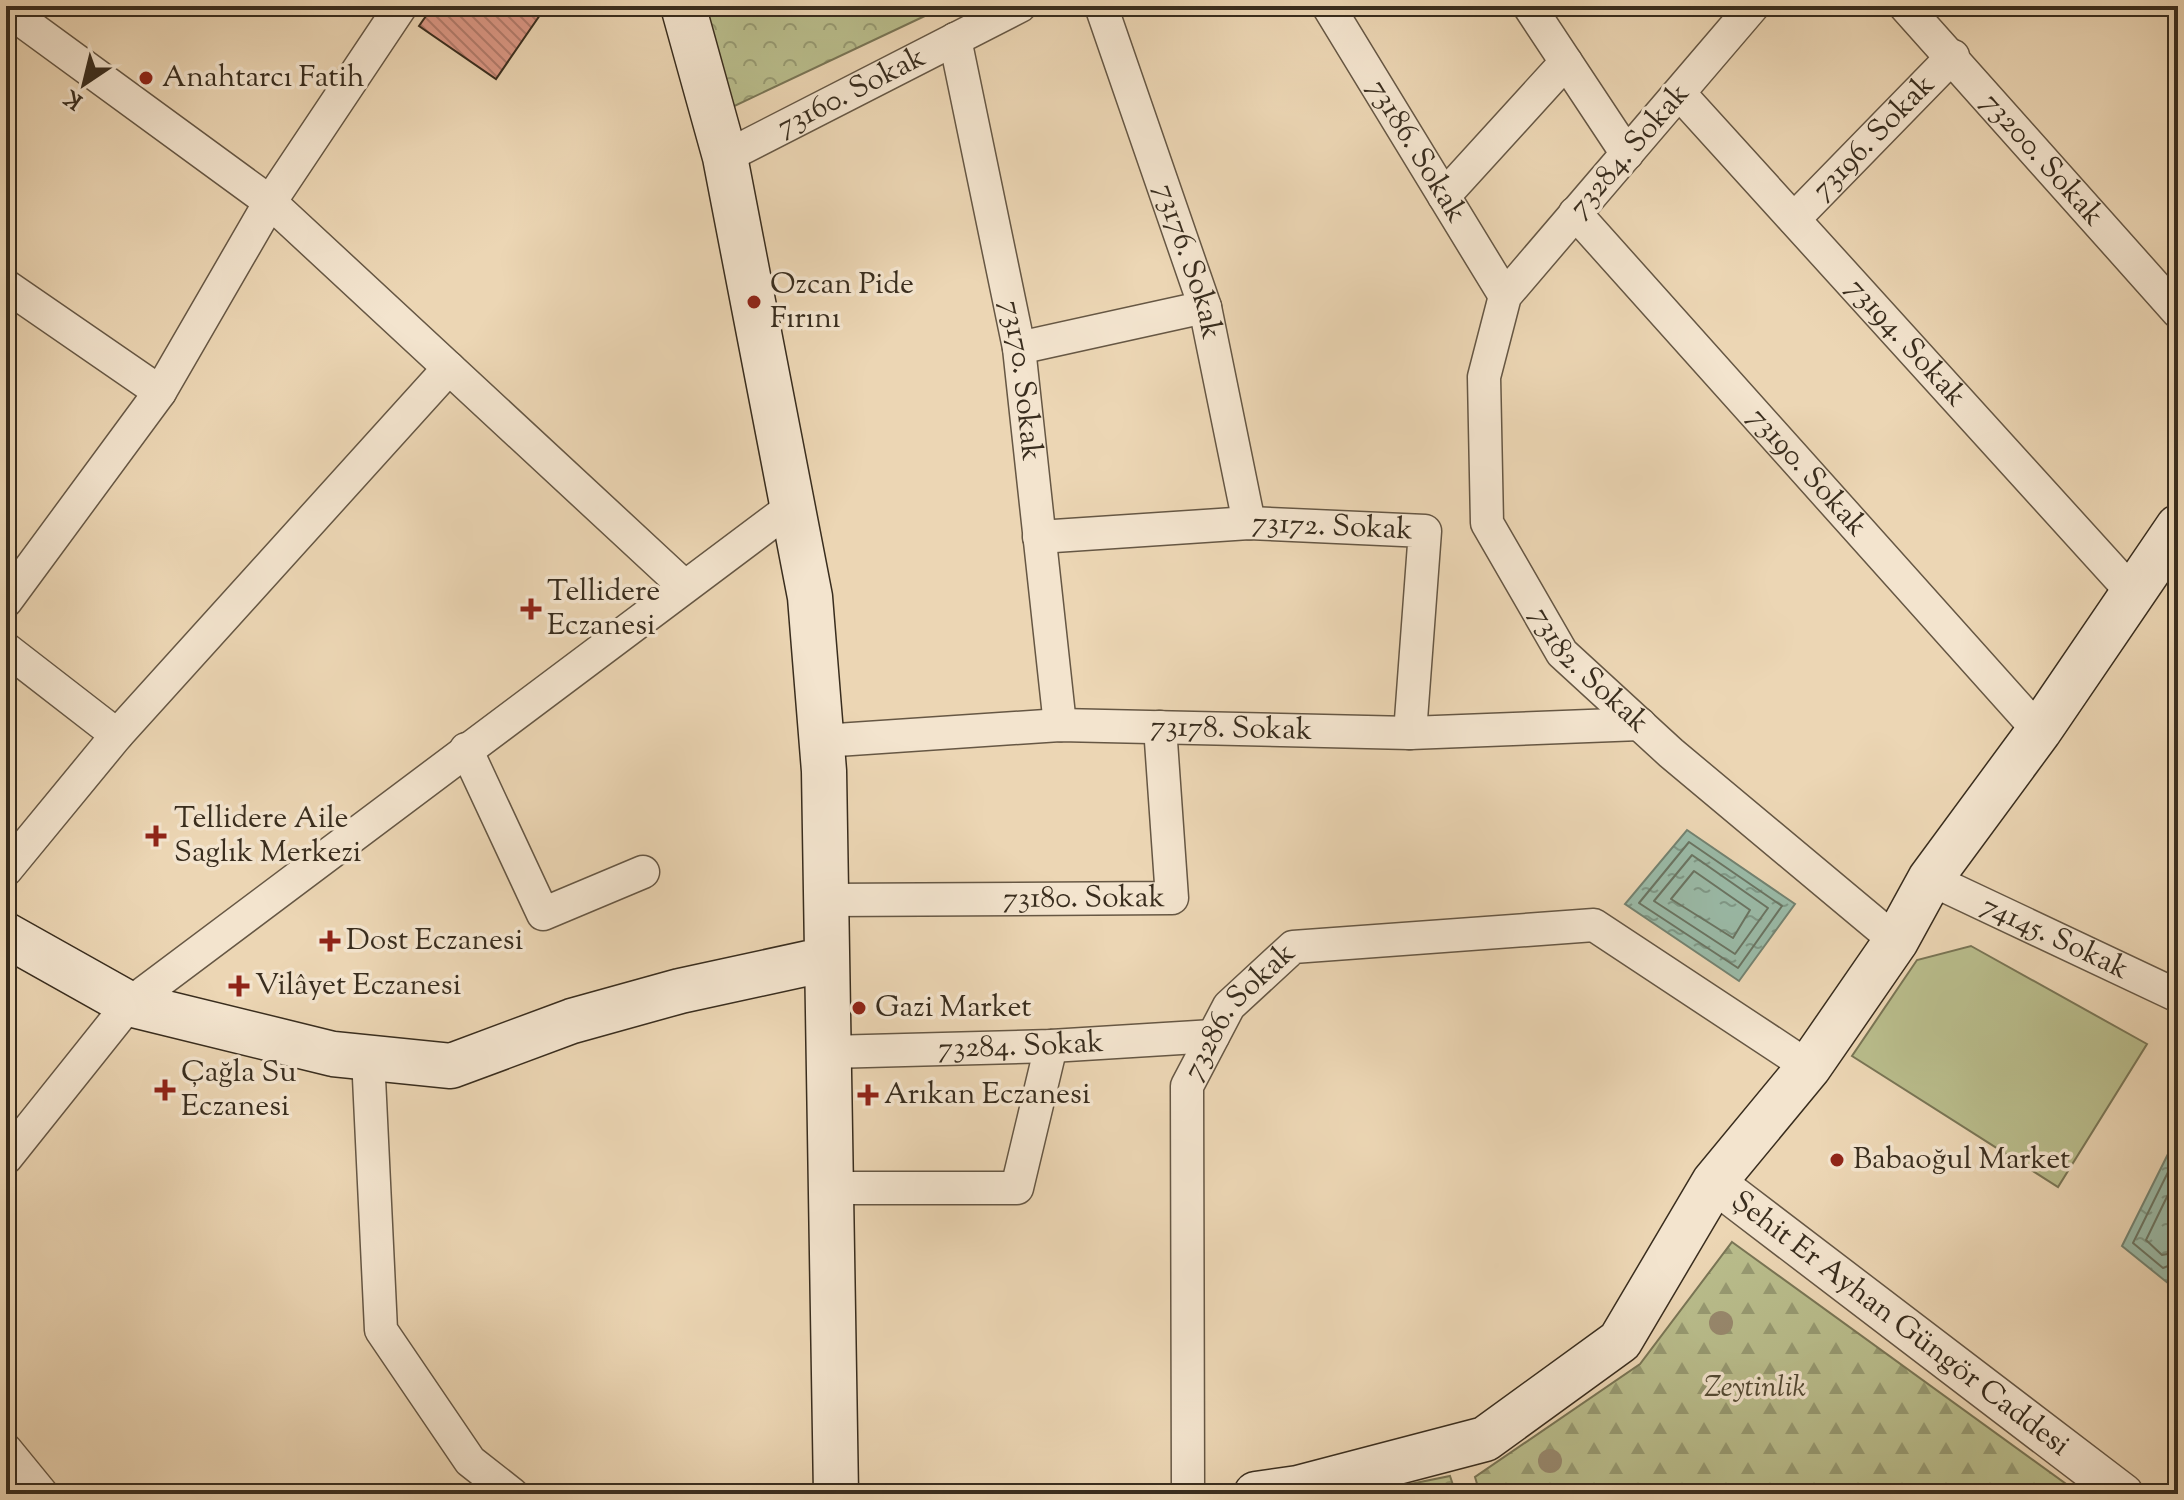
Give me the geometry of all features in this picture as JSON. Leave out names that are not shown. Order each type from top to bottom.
[{"type":"main road","points":[[683,6],[725,157],[810,597],[822,741],[836,1494]]},
{"type":"main road","points":[[1256,1494],[1298,1488],[1485,1439],[1620,1341],[1714,1182],[1809,1067],[1896,941],[1930,879],[2039,731],[2178,527]]},
{"type":"main road","points":[[6,935],[129,1004],[333,1054],[451,1066],[572,1021],[680,991],[827,959]]},
{"type":"street","points":[[6,601],[160,392],[270,202],[401,6]]},
{"type":"street","name":"73160. Sokak","points":[[725,157],[1020,6]]},
{"type":"street","name":"73176. Sokak","points":[[1101,6],[1205,307],[1249,523]]},
{"type":"street","name":"73186. Sokak","points":[[1328,6],[1505,296]]},
{"type":"street","points":[[1529,6],[1627,154]]},
{"type":"street","name":"73200. Sokak","points":[[1905,6],[1953,56],[2178,312]]},
{"type":"street","points":[[6,9],[270,202],[683,585]]},
{"type":"street","name":"73284. Sokak","points":[[1505,296],[1680,94],[1741,11]]},
{"type":"street","name":"73170. Sokak","points":[[955,39],[1019,348],[1060,725]]},
{"type":"street","name":"73196. Sokak","points":[[1794,219],[1953,56]]},
{"type":"street","points":[[1444,196],[1566,62]]},
{"type":"street","name":"73194. Sokak","points":[[1680,94],[2133,593]]},
{"type":"street","name":"73190. Sokak","points":[[1575,213],[2039,731]]},
{"type":"street","points":[[6,286],[160,392]]},
{"type":"street","name":"73182. Sokak","points":[[1505,296],[1484,377],[1487,523],[1562,653],[1640,724],[1896,941]]},
{"type":"street","points":[[1019,348],[1205,307]]},
{"type":"street","points":[[6,870],[117,735],[449,368]]},
{"type":"street","points":[[6,1158],[129,1004],[683,585],[793,506]]},
{"type":"street","name":"73172. Sokak","points":[[1039,537],[1249,523],[1425,531],[1410,733]]},
{"type":"street","points":[[6,649],[117,735]]},
{"type":"street","name":"73178. Sokak","points":[[822,741],[1060,725],[1410,733],[1640,724]]},
{"type":"street","name":"73180. Sokak","points":[[826,900],[1172,898],[1160,727]]},
{"type":"street","points":[[466,749],[543,914],[643,872]]},
{"type":"street","name":"74145. Sokak","points":[[1930,879],[2178,996]]},
{"type":"street","name":"73286. Sokak","points":[[1188,1494],[1187,1086],[1229,1006],[1293,947],[1594,925],[1809,1067]]},
{"type":"street","name":"73284. Sokak","points":[[829,1052],[1051,1046],[1213,1036]]},
{"type":"street","points":[[831,1188],[1017,1188],[1051,1046]]},
{"type":"street","points":[[368,1057],[381,1330],[470,1461],[512,1494]]},
{"type":"street","name":"Şehit Er Ayhan Güngör Caddesi","points":[[1714,1182],[2123,1494]]},
{"type":"street","points":[[6,1450],[42,1494]]},
{"type":"green space","points":[[701,6],[946,6],[728,109]]},
{"type":"green space","points":[[1971,946],[2147,1044],[2058,1187],[1852,1056],[1917,960]]},
{"type":"green space","name":"Zeytinlik","points":[[1732,1242],[2080,1494],[1480,1494],[1475,1477],[1640,1364]]},
{"type":"green space","points":[[1450,1476],[1456,1494],[1361,1494]]},
{"type":"water","points":[[1687,830],[1795,904],[1739,981],[1625,904]]},
{"type":"water","points":[[2178,1134],[2178,1263],[2169,1284],[2122,1246]]},
{"type":"building","points":[[433,6],[528,6],[540,15],[496,79],[419,26]]},
{"type":"place","name":"Anahtarcı Fatih","points":[[146,78]]},
{"type":"place","name":"Ozcan Pide Fırını","points":[[754,302]]},
{"type":"place","name":"Tellidere Eczanesi","points":[[531,609]]},
{"type":"place","name":"Tellidere Aile Saglık Merkezi","points":[[156,836]]},
{"type":"place","name":"Dost Eczanesi","points":[[330,941]]},
{"type":"place","name":"Vilâyet Eczanesi","points":[[239,986]]},
{"type":"place","name":"Gazi Market","points":[[859,1008]]},
{"type":"place","name":"Çağla Su Eczanesi","points":[[165,1090]]},
{"type":"place","name":"Arıkan Eczanesi","points":[[868,1095]]},
{"type":"place","name":"Babaoğul Market","points":[[1837,1160]]}]
